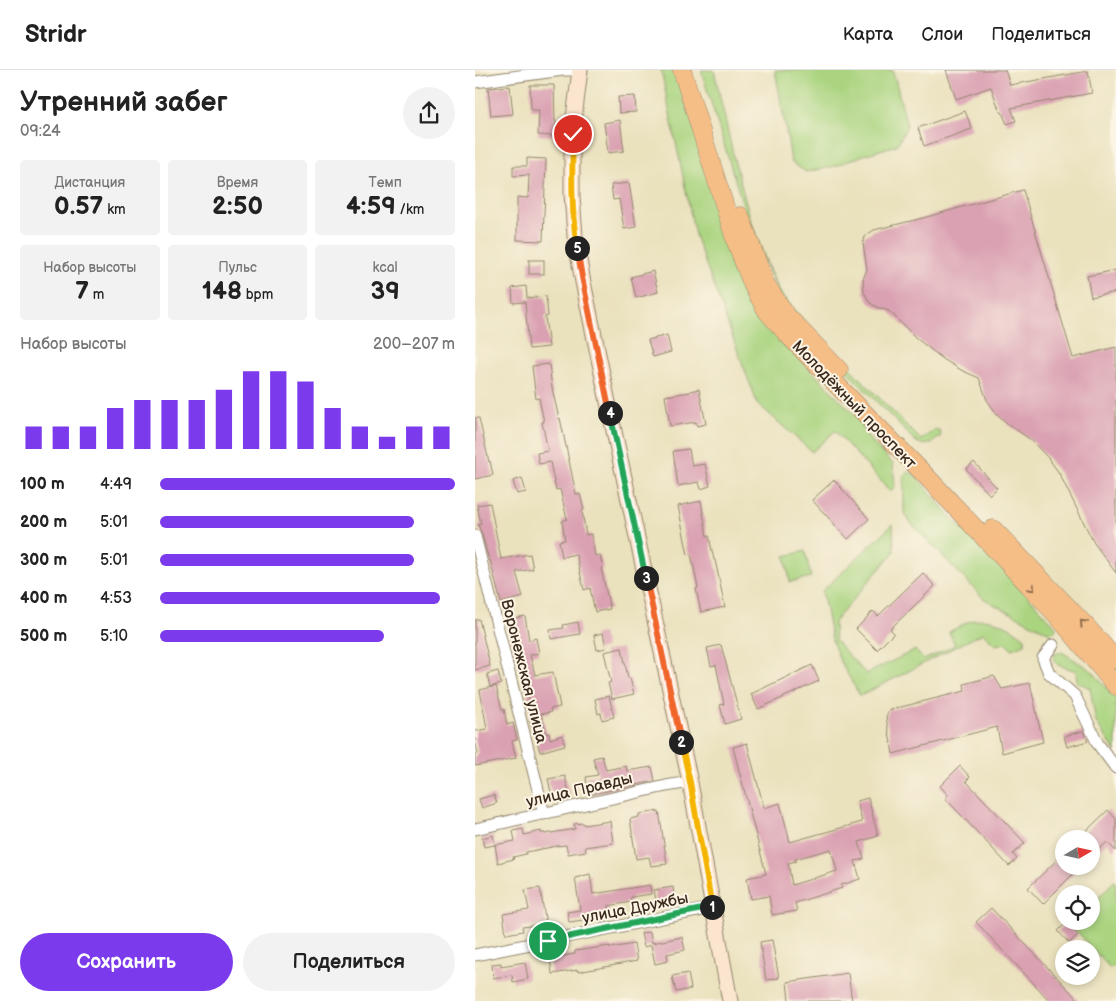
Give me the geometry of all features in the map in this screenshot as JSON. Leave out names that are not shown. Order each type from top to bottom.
[{"type":"main road","points":[[580,70],[573,134],[572,195],[575,236],[610,412],[690,782],[730,1001]]},
{"type":"main road","name":"Молодёжный проспект","points":[[682,70],[736,242],[753,286],[767,311],[1055,613],[1116,686]]},
{"type":"main road","name":"Молодёжный проспект","points":[[695,70],[745,230],[765,284],[785,314],[1085,625],[1116,660]]},
{"type":"street","points":[[475,82],[563,70],[580,70]]},
{"type":"street","name":"Воронежская улица","points":[[475,536],[544,814]]},
{"type":"street","points":[[1053,645],[1043,658],[1049,673],[1075,696],[1099,744],[1116,768]]},
{"type":"street","name":"улица Правды","points":[[475,829],[690,782]]},
{"type":"street","name":"улица Дружбы","points":[[475,955],[712,908]]},
{"type":"green space","points":[[661,70],[674,70],[763,319],[780,339],[859,419],[869,439],[893,464],[895,487],[890,491],[835,431],[812,452],[757,403],[695,235]]},
{"type":"green space","points":[[701,70],[714,70],[735,163],[751,221],[770,272],[782,295],[809,327],[921,440],[933,431],[937,430],[941,433],[940,437],[934,442],[926,445],[915,441],[783,304],[749,225]]},
{"type":"green space","points":[[775,70],[892,70],[907,126],[897,145],[836,166],[806,172],[791,162]]},
{"type":"green space","points":[[910,472],[915,475],[953,520],[996,560],[1056,627],[1055,631],[1050,633],[983,598],[910,522],[904,513],[904,478],[906,473]]},
{"type":"green space","points":[[893,524],[894,552],[834,622],[835,640],[866,674],[915,650],[924,660],[955,645],[949,632],[974,620],[995,621],[1008,626],[1025,638],[1025,644],[1012,649],[1006,643],[996,645],[983,633],[860,696],[840,661],[832,640],[822,591]]},
{"type":"green space","points":[[805,551],[811,577],[790,582],[785,556]]},
{"type":"green space","points":[[1062,652],[1092,671],[1116,699],[1116,752],[1096,722],[1090,688],[1077,682],[1076,671],[1058,665],[1054,659],[1054,654]]},
{"type":"green space","points":[[1114,881],[1116,883],[1116,964],[1110,968],[1100,957],[1100,940],[1085,940],[1076,930],[1100,930],[1100,896]]},
{"type":"building","points":[[946,70],[1005,70],[1010,85],[1088,71],[1092,93],[1011,108],[1016,121],[1007,124],[1002,112],[1000,112],[991,87],[956,99]]},
{"type":"building","points":[[530,85],[554,85],[555,136],[538,135],[539,110],[531,110]]},
{"type":"building","points":[[510,86],[513,114],[491,116],[488,88]]},
{"type":"building","points":[[635,96],[636,112],[619,113],[618,97]]},
{"type":"building","points":[[965,111],[972,129],[924,146],[918,128]]},
{"type":"building","points":[[620,120],[624,151],[608,153],[604,123]]},
{"type":"building","points":[[527,158],[546,159],[543,241],[517,240],[517,197],[528,198],[529,175],[513,176],[513,166],[527,166]]},
{"type":"building","points":[[629,183],[636,227],[624,229],[619,199],[613,200],[611,185]]},
{"type":"building","points":[[1023,190],[1073,358],[1116,347],[1116,573],[1094,543],[1059,473],[1031,440],[997,414],[987,400],[979,378],[943,359],[916,338],[889,311],[870,303],[864,292],[863,279],[867,269],[863,243],[865,236],[874,230]]},
{"type":"building","points":[[529,260],[544,260],[544,274],[529,274]]},
{"type":"building","points":[[1116,270],[1116,292],[1091,297],[1087,276]]},
{"type":"building","points":[[653,271],[658,292],[636,298],[631,277]]},
{"type":"building","points":[[526,286],[527,298],[546,296],[548,316],[545,317],[549,347],[529,349],[525,302],[513,303],[512,288]]},
{"type":"building","points":[[667,335],[671,352],[653,357],[648,340]]},
{"type":"building","points":[[549,364],[552,388],[576,494],[580,494],[584,510],[582,511],[586,535],[591,534],[595,556],[600,555],[610,609],[595,612],[590,588],[584,590],[576,554],[562,557],[559,541],[565,540],[562,521],[567,519],[560,489],[556,490],[550,462],[539,464],[537,453],[548,451],[539,398],[536,399],[532,366]]},
{"type":"building","points":[[699,389],[706,424],[697,426],[696,422],[670,426],[665,396]]},
{"type":"building","points":[[475,418],[479,418],[493,475],[475,479]]},
{"type":"building","points":[[689,449],[692,466],[705,464],[710,486],[701,489],[699,482],[678,486],[673,451]]},
{"type":"building","points":[[974,462],[997,488],[990,495],[966,469]]},
{"type":"building","points":[[522,478],[526,492],[517,494],[513,481]]},
{"type":"building","points":[[834,480],[869,519],[848,539],[812,500]]},
{"type":"building","points":[[701,501],[707,536],[709,536],[725,607],[701,612],[691,554],[688,555],[678,506]]},
{"type":"building","points":[[490,503],[501,559],[530,554],[533,569],[516,572],[523,597],[501,603],[490,560],[478,525],[481,524],[477,505]]},
{"type":"building","points":[[923,573],[935,586],[890,629],[894,633],[877,650],[856,629],[873,611],[878,616]]},
{"type":"building","points":[[525,616],[529,640],[536,638],[539,653],[530,655],[535,675],[553,672],[560,707],[550,709],[551,712],[541,714],[547,734],[549,733],[550,739],[562,735],[565,745],[540,752],[534,729],[532,729],[529,719],[532,718],[529,701],[518,657],[515,658],[506,620]]},
{"type":"building","points":[[479,619],[490,666],[475,670],[475,620]]},
{"type":"building","points":[[578,622],[580,634],[551,639],[550,630],[564,628],[563,625]]},
{"type":"building","points":[[603,633],[606,648],[597,650],[594,635]]},
{"type":"building","points":[[721,645],[741,719],[725,724],[720,705],[724,704],[716,665],[711,666],[707,648]]},
{"type":"building","points":[[622,648],[628,678],[630,678],[634,694],[612,699],[608,683],[611,682],[604,652]]},
{"type":"building","points":[[812,665],[819,681],[758,709],[751,694]]},
{"type":"building","points":[[498,671],[501,684],[490,687],[487,674]]},
{"type":"building","points":[[994,676],[1002,689],[1030,683],[1043,742],[1002,753],[997,727],[893,754],[886,717],[889,710],[965,691],[964,684]]},
{"type":"building","points":[[496,686],[507,725],[513,723],[517,740],[512,741],[516,758],[475,766],[475,755],[478,754],[475,731],[487,729],[480,690]]},
{"type":"building","points":[[609,696],[614,717],[602,720],[601,713],[598,714],[595,699]]},
{"type":"building","points":[[1083,731],[1088,741],[1067,747],[1064,736]]},
{"type":"building","points":[[747,743],[764,808],[780,803],[790,842],[862,822],[857,801],[868,798],[878,836],[859,842],[864,859],[855,861],[860,879],[841,885],[842,888],[795,903],[797,911],[772,915],[769,896],[751,899],[747,878],[766,874],[733,747]],"holes":[[[831,849],[837,871],[792,885],[788,863],[796,861],[795,859]]]},
{"type":"building","points":[[602,756],[606,770],[626,766],[627,771],[652,767],[655,781],[588,795],[586,777],[598,775],[593,758]]},
{"type":"building","points":[[960,766],[970,777],[966,781],[1025,843],[1013,854],[1017,859],[1009,866],[945,798],[948,795],[940,786]]},
{"type":"building","points":[[565,776],[570,797],[553,801],[548,779]]},
{"type":"building","points":[[494,795],[497,803],[482,808],[479,799]]},
{"type":"building","points":[[1108,810],[1116,819],[1116,851],[1107,842],[1100,849],[1100,830],[1087,830]]},
{"type":"building","points":[[659,811],[667,864],[651,866],[649,857],[636,859],[630,819],[639,817],[639,814]]},
{"type":"building","points":[[610,821],[613,843],[585,847],[586,851],[568,854],[566,845],[557,846],[526,852],[526,854],[513,857],[514,859],[498,863],[495,845],[515,841],[513,831],[523,829],[524,835],[541,831],[541,833],[545,834],[575,829],[574,824],[583,823],[584,825]]},
{"type":"building","points":[[493,835],[495,845],[484,847],[482,838]]},
{"type":"building","points":[[1055,862],[1055,875],[1072,875],[1062,885],[1055,885],[1055,892],[1043,904],[1028,888]]},
{"type":"building","points":[[590,874],[593,894],[650,885],[651,894],[631,897],[631,902],[608,906],[610,921],[599,922],[598,918],[569,922],[567,912],[580,910],[575,878]]},
{"type":"building","points":[[673,887],[675,903],[657,906],[654,890]]},
{"type":"building","points":[[540,888],[546,924],[522,927],[523,931],[506,934],[503,914],[529,910],[525,890]]},
{"type":"building","points":[[991,908],[1055,976],[1055,985],[1064,985],[1079,1001],[1050,1001],[976,922]]},
{"type":"building","points":[[1073,930],[1078,935],[1072,940],[1066,940],[1058,931]]},
{"type":"building","points":[[650,932],[652,943],[682,937],[685,950],[667,954],[668,961],[655,964],[651,945],[644,947],[641,933]]},
{"type":"building","points":[[772,940],[779,978],[766,980],[760,942]]},
{"type":"building","points":[[634,944],[637,961],[578,972],[578,970],[552,974],[550,958],[575,954],[575,951]]},
{"type":"building","points":[[525,962],[528,979],[513,982],[512,975],[493,978],[492,964],[501,963],[501,966]]},
{"type":"building","points":[[688,973],[691,989],[676,992],[672,976]]},
{"type":"building","points":[[848,973],[852,1001],[789,1001],[787,982]]},
{"type":"route","points":[[548,941],[712,908],[690,782],[582,277],[575,236],[572,195],[573,134]]}]
